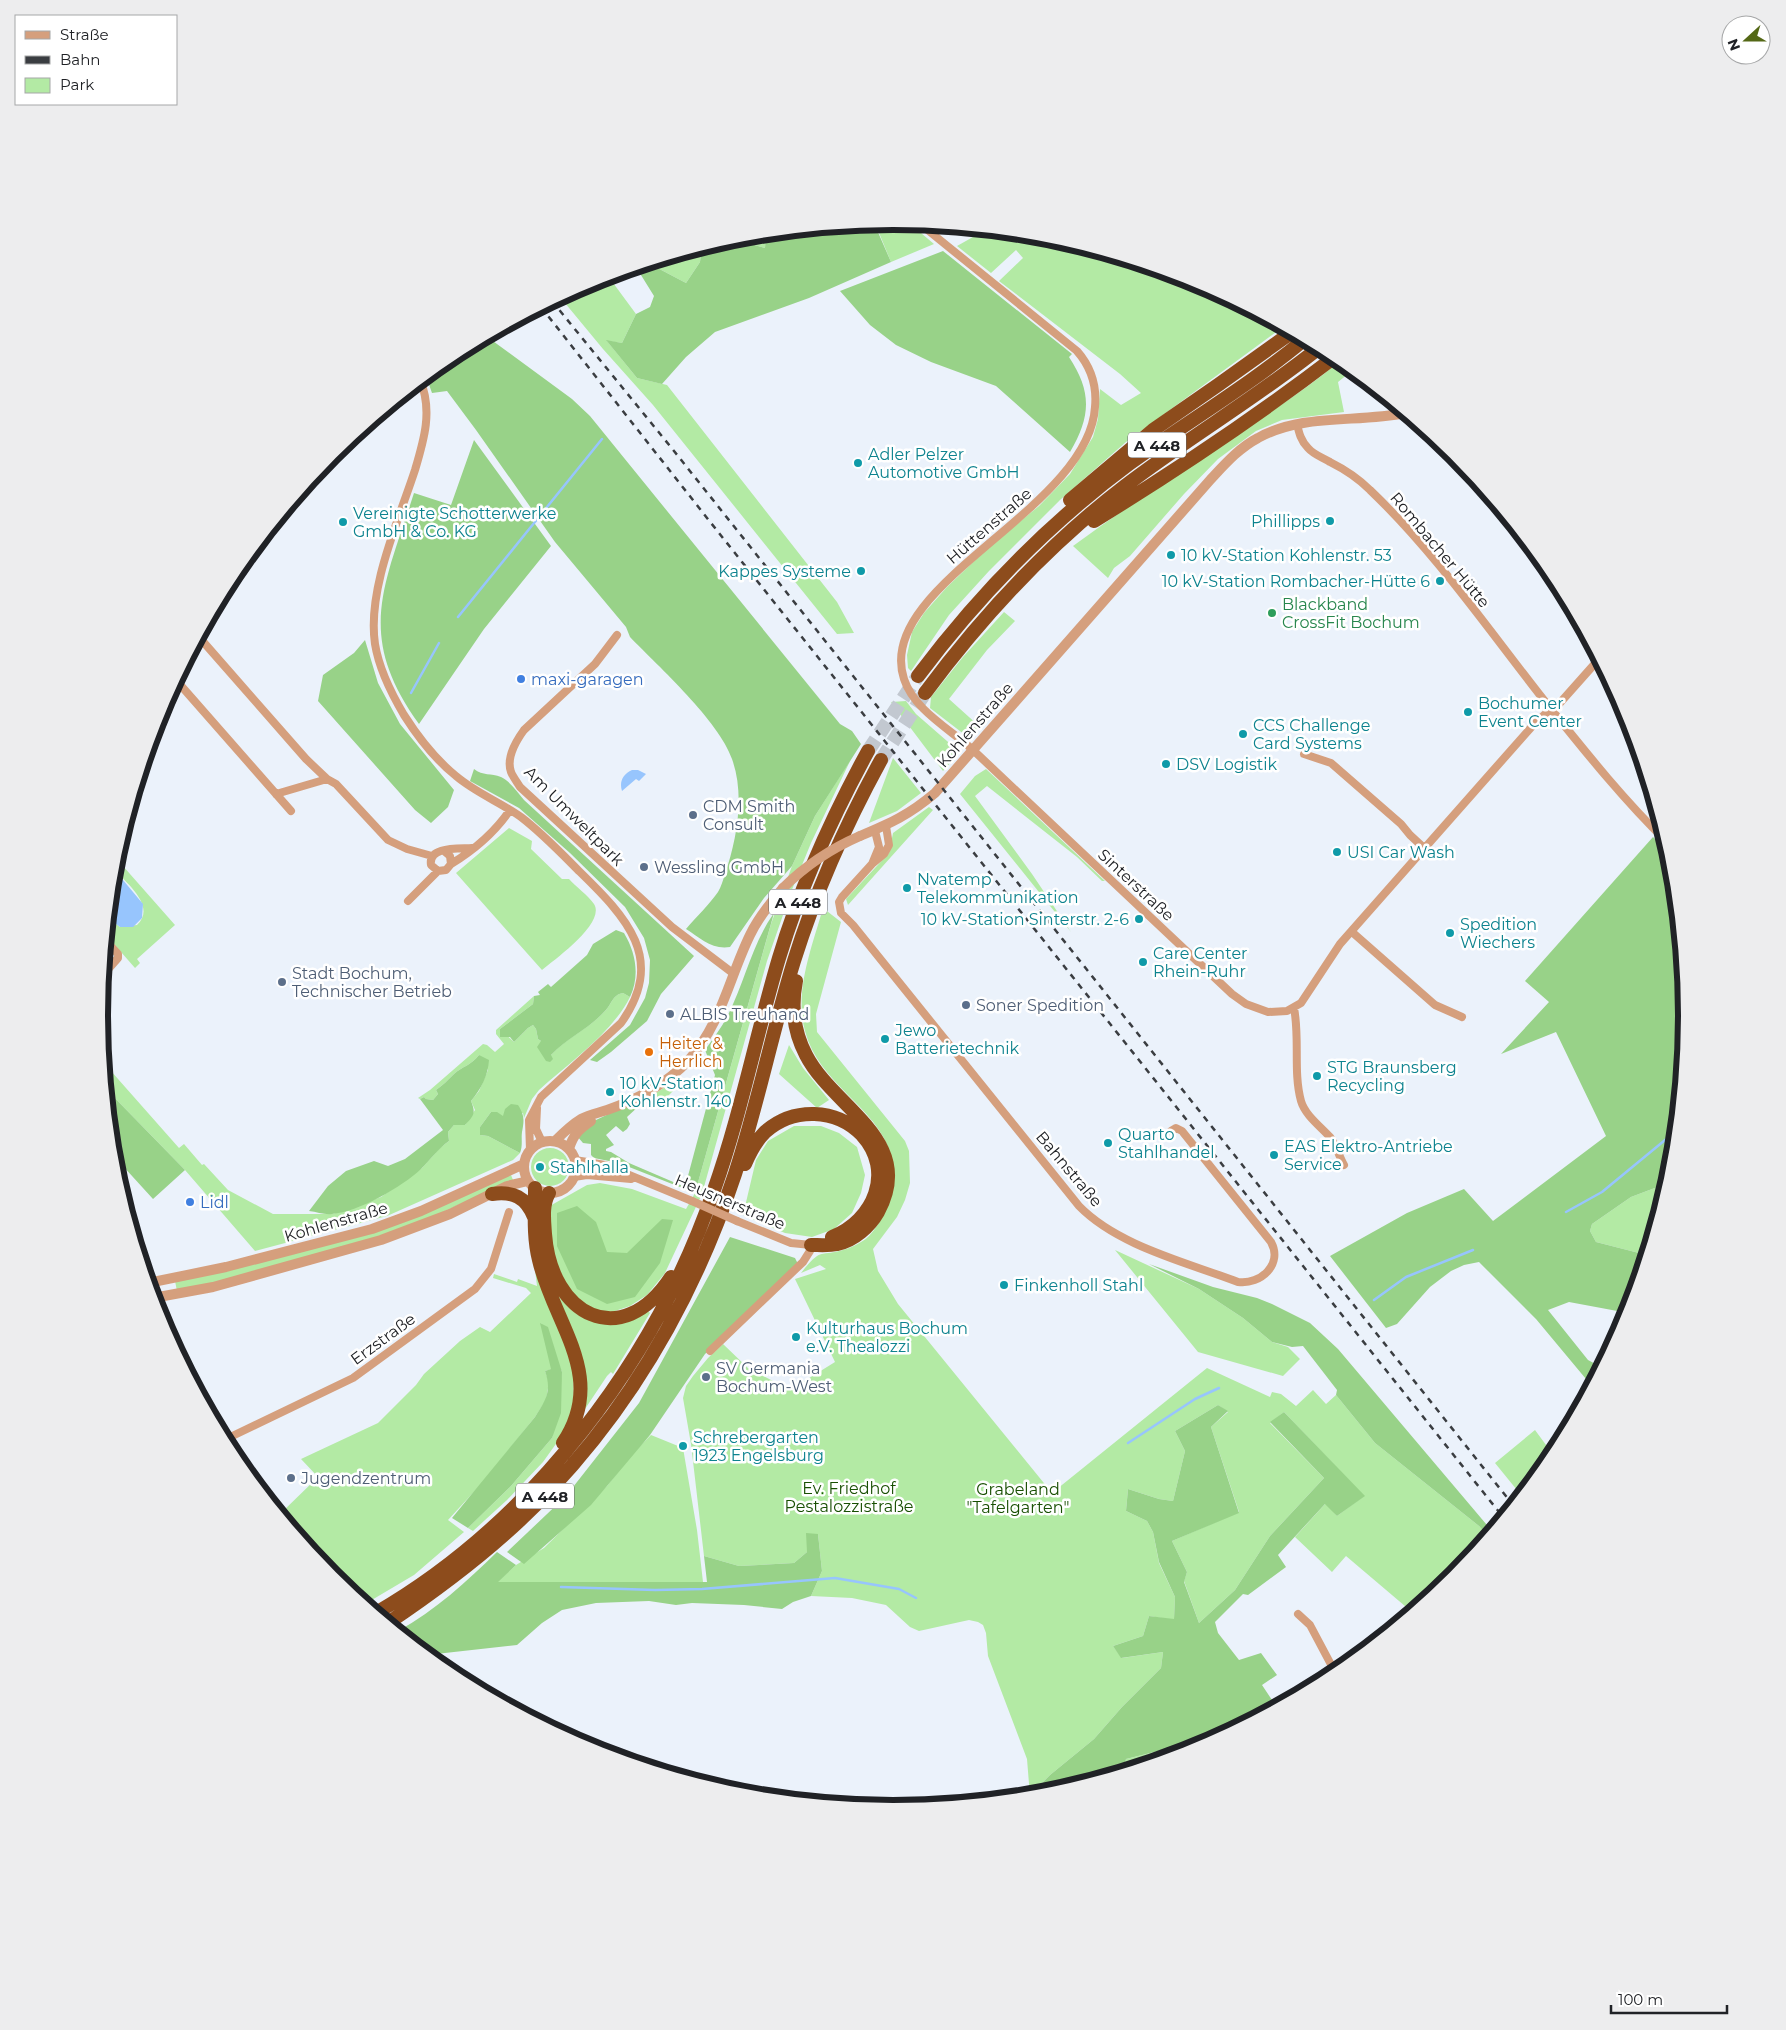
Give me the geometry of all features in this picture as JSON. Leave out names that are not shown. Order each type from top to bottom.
[{"type":"highway","points":[[1027,550],[1061,507],[1134,444],[1287,336]]},
{"type":"highway","name":"A 448","points":[[918,676],[970,609],[1027,550],[1072,508],[1129,464],[1257,376],[1299,343]]},
{"type":"highway","name":"A 448","points":[[925,693],[982,621],[1024,575],[1057,543],[1125,486],[1292,370],[1314,352]]},
{"type":"highway","points":[[1057,543],[1195,457],[1328,362]]},
{"type":"highway","name":"A 448","points":[[380,1610],[442,1568],[513,1507],[566,1450],[621,1378],[662,1309],[694,1243],[727,1152],[768,997],[792,916],[830,824],[868,751]]},
{"type":"highway","name":"A 448","points":[[393,1620],[431,1595],[472,1563],[550,1491],[602,1431],[628,1394],[665,1334],[684,1299],[720,1218],[736,1172],[801,939],[816,896],[844,830],[882,760]]},
{"type":"highway","points":[[801,939],[802,955],[793,1007],[802,1047],[818,1074],[861,1119],[878,1140],[885,1155],[888,1179],[885,1198],[875,1218],[866,1228],[838,1244],[811,1245]]},
{"type":"highway","points":[[720,1218],[752,1148],[766,1131],[796,1116],[821,1114],[835,1118],[849,1125],[862,1135],[870,1147],[878,1174],[875,1198],[863,1217],[844,1231],[811,1245]]},
{"type":"highway","points":[[513,1507],[514,1495],[558,1450],[570,1432],[577,1416],[580,1395],[577,1358],[542,1273],[536,1247],[531,1184]]},
{"type":"highway","points":[[492,1194],[508,1193],[520,1196],[528,1204],[534,1218]]},
{"type":"highway","points":[[549,1193],[545,1200],[544,1216],[546,1246],[553,1272],[559,1286],[569,1300],[582,1311],[596,1316],[612,1318],[625,1316],[648,1304],[669,1281],[694,1243]]},
{"type":"street","name":"Hüttenstraße","points":[[928,231],[1077,352],[1090,372],[1096,394],[1095,414],[1088,437],[1065,474],[1031,508],[955,573],[917,617],[903,643],[901,667],[905,683],[912,694],[926,711],[972,750]]},
{"type":"street","points":[[423,386],[427,408],[426,432],[423,446],[380,577],[374,607],[375,644],[386,681],[405,716],[418,734],[457,777],[510,810],[535,829],[600,891],[633,934],[639,949],[642,970],[638,995],[621,1023],[545,1092],[529,1120],[530,1150],[524,1164],[531,1184],[549,1193],[564,1189],[574,1177],[575,1160],[569,1149],[555,1141],[542,1142],[530,1150]]},
{"type":"street","name":"Kohlenstraße","points":[[555,1141],[573,1124],[584,1118],[654,1088],[687,1062],[703,1042],[717,1018],[751,933],[761,916],[783,888],[822,856],[908,814],[935,792],[1223,466],[1243,448],[1257,438],[1297,424],[1388,417],[1399,414]]},
{"type":"street","name":"Rombacher Hütte","points":[[1297,424],[1301,438],[1307,448],[1343,470],[1369,489],[1412,534],[1452,581],[1610,782],[1656,832]]},
{"type":"street","name":"Am Umweltpark","points":[[617,635],[595,664],[524,730],[518,739],[510,760],[511,772],[520,787],[632,892],[687,939],[734,974]]},
{"type":"street","points":[[203,641],[306,759],[336,784],[388,840],[407,849],[432,856]]},
{"type":"street","points":[[1344,1165],[1331,1139],[1308,1114],[1301,1102],[1298,1088],[1297,1023],[1294,1008],[1306,996],[1334,952],[1424,848],[1535,723],[1560,704],[1595,664]]},
{"type":"street","points":[[181,685],[291,811]]},
{"type":"street","name":"Sinterstraße","points":[[972,750],[1232,994],[1259,1010],[1277,1012],[1294,1008]]},
{"type":"street","points":[[1304,754],[1331,763],[1402,824],[1410,835],[1424,848]]},
{"type":"street","points":[[276,794],[328,779]]},
{"type":"street","points":[[408,902],[438,871],[446,870],[496,828],[510,810]]},
{"type":"street","name":"Bahnstraße","points":[[886,826],[890,845],[884,854],[872,864],[838,902],[841,912],[1079,1206],[1100,1225],[1122,1238],[1238,1282],[1254,1282],[1272,1268],[1275,1256],[1271,1242],[1182,1131],[1176,1128],[1171,1131]]},
{"type":"street","points":[[872,864],[879,848],[874,831]]},
{"type":"street","points":[[438,871],[431,865],[432,856],[435,853],[472,848]]},
{"type":"street","points":[[444,851],[450,856],[451,864]]},
{"type":"street","points":[[1352,932],[1435,1005],[1462,1016]]},
{"type":"street","points":[[109,968],[118,958],[118,954],[111,946]]},
{"type":"street","points":[[537,1103],[536,1129],[542,1142]]},
{"type":"street","name":"Kohlenstraße","points":[[569,1149],[572,1139],[580,1128],[606,1110]]},
{"type":"street","name":"Heusnerstraße","points":[[575,1160],[605,1165],[791,1243],[811,1245]]},
{"type":"street","name":"Kohlenstraße","points":[[154,1282],[226,1267],[372,1229],[421,1211],[524,1164]]},
{"type":"street","name":"Heusnerstraße","points":[[574,1177],[606,1176],[640,1180]]},
{"type":"street","name":"Kohlenstraße","points":[[160,1297],[224,1284],[381,1240],[428,1224],[516,1182],[531,1184]]},
{"type":"street","name":"Erzstraße","points":[[231,1437],[353,1378],[475,1289],[491,1269],[509,1212]]},
{"type":"street","points":[[710,1351],[803,1262],[810,1251],[811,1245]]},
{"type":"street","points":[[1298,1614],[1310,1625],[1332,1666]]},
{"type":"green space","points":[[877,230],[891,262],[809,298],[715,332],[686,357],[662,384],[637,378],[606,340],[622,343],[636,314],[650,307],[654,296],[639,272],[655,267],[686,283],[700,262],[701,254],[742,245],[751,244],[765,248],[766,240],[790,236],[842,231]]},
{"type":"green space","points":[[878,230],[918,230],[934,244],[891,262]]},
{"type":"green space","points":[[970,233],[1046,245],[1096,256],[1145,271],[1194,289],[1278,331],[1126,442],[1060,500],[989,571],[949,615],[911,671],[908,668],[907,655],[912,632],[924,613],[947,587],[989,547],[1039,506],[1070,474],[1093,437],[1098,419],[1100,389],[1121,405],[1141,393],[1120,374],[999,281],[1023,258],[1016,250],[991,273],[957,246],[973,237]]},
{"type":"green space","points":[[766,240],[765,248],[746,244]]},
{"type":"green space","points":[[943,251],[1072,354],[1069,357],[1082,382],[1086,404],[1082,427],[1070,452],[996,386],[931,362],[896,345],[870,325],[840,291]]},
{"type":"green space","points":[[701,254],[700,262],[686,283],[655,267]]},
{"type":"green space","points":[[612,282],[636,314],[622,343],[607,341],[637,378],[667,385],[837,602],[854,633],[837,634],[653,405],[564,302]]},
{"type":"green space","points":[[492,340],[572,399],[590,416],[840,724],[852,731],[861,744],[815,816],[792,866],[764,898],[730,947],[712,945],[686,929],[718,892],[736,832],[739,802],[738,787],[732,759],[725,744],[715,728],[687,695],[630,637],[626,627],[555,542],[447,391],[432,393],[428,383]]},
{"type":"green space","points":[[1334,366],[1347,375],[1338,382],[1344,412],[1282,420],[1256,431],[1218,459],[1184,494],[1130,556],[1114,568],[1108,578],[1073,546],[1112,518],[1315,381]]},
{"type":"green space","points":[[474,440],[551,546],[484,629],[419,724],[399,692],[387,664],[381,637],[381,610],[386,584],[393,556],[414,493],[451,505]]},
{"type":"green space","points":[[1004,612],[1015,621],[987,650],[949,699],[979,726],[969,738],[930,708],[931,697],[963,657]]},
{"type":"green space","points":[[365,640],[378,683],[400,724],[454,790],[448,807],[431,823],[415,810],[318,701],[323,675],[354,653]]},
{"type":"green space","points":[[906,701],[916,714],[955,748],[951,762],[943,771],[891,702]]},
{"type":"green space","points":[[893,758],[921,793],[897,811],[869,823]]},
{"type":"green space","points":[[851,759],[811,843],[791,892],[767,961],[702,1194],[665,1273],[647,1295],[630,1306],[609,1313],[593,1310],[573,1298],[551,1252],[548,1207],[587,1185],[600,1183],[632,1189],[686,1209],[695,1193],[771,924],[792,866],[815,816]]},
{"type":"green space","points":[[474,769],[508,781],[524,800],[694,956],[661,994],[647,1021],[597,1062],[590,1060],[630,1025],[645,998],[649,983],[650,960],[644,938],[625,907],[570,853],[519,808],[470,781]]},
{"type":"green space","points":[[986,769],[1105,881],[1102,881],[1077,857],[987,786],[975,796],[1032,874],[1071,932],[960,794],[975,776]]},
{"type":"green space","points":[[929,807],[933,810],[848,905],[846,899],[889,853],[893,833]]},
{"type":"green space","points":[[509,828],[532,841],[531,849],[562,879],[569,879],[589,897],[594,904],[596,912],[593,921],[577,940],[542,970],[456,873]]},
{"type":"green space","points":[[1653,837],[1659,843],[1663,862],[1672,912],[1677,964],[1677,1066],[1672,1118],[1659,1186],[1631,1197],[1592,1224],[1590,1231],[1596,1242],[1641,1252],[1621,1312],[1569,1302],[1548,1310],[1588,1360],[1596,1364],[1587,1381],[1536,1319],[1479,1262],[1464,1265],[1451,1271],[1430,1287],[1397,1324],[1386,1328],[1330,1256],[1407,1213],[1464,1189],[1493,1221],[1606,1136],[1556,1032],[1501,1054],[1549,1002],[1525,981]]},
{"type":"green space","points":[[122,865],[175,925],[137,959],[140,963],[135,968],[111,941],[113,922],[120,927],[137,925],[142,918],[144,910],[142,903],[120,876]]},
{"type":"green space","points":[[823,908],[841,922],[816,1014],[817,1032],[905,1141],[909,1151],[910,1183],[905,1200],[897,1217],[873,1249],[878,1271],[898,1304],[1052,1493],[1207,1368],[1270,1397],[1272,1392],[1281,1394],[1296,1406],[1313,1390],[1326,1404],[1336,1395],[1375,1443],[1479,1526],[1484,1533],[1408,1608],[1346,1556],[1332,1572],[1295,1537],[1326,1503],[1337,1516],[1364,1496],[1284,1412],[1270,1423],[1324,1478],[1270,1536],[1235,1590],[1199,1623],[1184,1581],[1187,1572],[1172,1541],[1239,1512],[1211,1427],[1228,1412],[1218,1405],[1175,1431],[1185,1451],[1173,1501],[1159,1499],[1128,1489],[1126,1511],[1147,1521],[1153,1532],[1159,1563],[1175,1597],[1174,1620],[1149,1616],[1143,1636],[1113,1646],[1122,1658],[1163,1652],[1161,1668],[1122,1707],[1094,1739],[1039,1786],[1029,1788],[1027,1759],[988,1656],[986,1633],[983,1625],[969,1620],[919,1631],[910,1627],[886,1605],[852,1598],[811,1596],[822,1571],[818,1534],[807,1552],[794,1563],[739,1566],[704,1556],[691,1444],[683,1398],[686,1386],[708,1358],[723,1344],[748,1368],[790,1390],[835,1362],[795,1279],[826,1269],[820,1265],[801,1273],[817,1256],[848,1248],[862,1242],[869,1236],[883,1216],[892,1193],[892,1160],[884,1138],[874,1123],[822,1066],[812,1050],[805,1031],[802,1016],[802,1000],[803,985]]},
{"type":"green space","points":[[774,913],[695,1193],[619,1163],[594,1158],[591,1155],[591,1144],[583,1143],[577,1136],[596,1120],[634,1102],[640,1105],[627,1117],[630,1124],[627,1129],[623,1132],[616,1126],[606,1135],[614,1145],[606,1149],[606,1151],[685,1187],[715,1075],[705,1050],[728,1015],[754,950]]},
{"type":"green space","points":[[616,930],[624,933],[634,957],[636,973],[630,997],[623,993],[619,994],[599,1017],[551,1055],[553,1059],[550,1062],[546,1061],[537,1047],[541,1041],[538,1039],[533,1025],[514,1042],[510,1037],[500,1037],[500,1029],[533,1004],[534,996],[540,995],[538,992],[548,984],[551,987],[587,955],[593,944]]},
{"type":"green space","points":[[623,993],[630,997],[622,1010],[589,1047],[539,1090],[532,1099],[524,1118],[523,1113],[503,1117],[491,1112],[480,1127],[480,1135],[488,1136],[520,1153],[513,1160],[387,1216],[255,1251],[185,1170],[112,1095],[109,1069],[179,1148],[184,1144],[202,1165],[204,1164],[228,1190],[273,1214],[333,1214],[381,1197],[422,1168],[449,1141],[448,1132],[454,1125],[465,1125],[475,1110],[471,1101],[479,1091],[488,1070],[479,1055],[436,1090],[438,1094],[433,1100],[424,1097],[418,1098],[430,1090],[483,1044],[495,1052],[504,1044],[496,1034],[496,1030],[534,996],[533,1004],[500,1029],[514,1042],[533,1025],[538,1039],[551,1055],[599,1017],[619,994]]},
{"type":"green space","points":[[789,1045],[803,1068],[829,1100],[817,1108],[779,1074]]},
{"type":"green space","points":[[479,1055],[489,1060],[483,1082],[471,1101],[474,1111],[472,1117],[465,1125],[454,1125],[448,1132],[449,1141],[421,1169],[391,1191],[354,1209],[329,1214],[309,1211],[328,1186],[346,1171],[374,1161],[388,1166],[405,1159],[443,1130],[420,1099],[424,1097],[433,1100],[438,1094],[436,1090]]},
{"type":"green space","points":[[672,1083],[677,1087],[656,1108],[653,1101],[654,1094]]},
{"type":"green space","points":[[112,1095],[185,1170],[153,1199],[123,1166]]},
{"type":"green space","points":[[511,1104],[518,1105],[523,1115],[520,1153],[488,1136],[480,1135],[480,1127],[491,1112],[497,1112],[503,1116],[505,1109]]},
{"type":"green space","points":[[794,1126],[821,1126],[839,1133],[857,1147],[865,1175],[861,1193],[852,1213],[834,1229],[812,1237],[785,1233],[743,1215],[756,1160],[768,1141]]},
{"type":"green space","points":[[550,1148],[564,1153],[569,1167],[564,1181],[550,1186],[536,1181],[531,1167],[536,1153]]},
{"type":"green space","points":[[511,1175],[513,1180],[419,1223],[394,1232],[244,1275],[177,1291],[175,1281],[288,1255]]},
{"type":"green space","points":[[1659,1186],[1641,1252],[1596,1242],[1590,1231],[1592,1224],[1631,1197]]},
{"type":"green space","points":[[577,1206],[596,1222],[607,1252],[627,1253],[662,1219],[673,1220],[660,1263],[635,1297],[607,1304],[577,1289],[557,1246],[557,1213]]},
{"type":"green space","points":[[730,1237],[795,1258],[798,1264],[705,1354],[650,1435],[591,1505],[524,1564],[507,1552],[566,1496],[639,1403]]},
{"type":"green space","points":[[1115,1250],[1199,1289],[1243,1318],[1272,1342],[1288,1347],[1300,1359],[1283,1376],[1198,1352]]},
{"type":"green space","points":[[533,1253],[573,1364],[574,1406],[563,1434],[543,1462],[507,1500],[473,1531],[468,1528],[511,1486],[552,1438],[562,1372],[541,1323],[552,1369],[545,1371],[549,1382],[546,1400],[535,1417],[482,1483],[448,1520],[464,1532],[414,1575],[370,1601],[302,1533],[284,1510],[318,1477],[301,1459],[378,1423],[416,1385],[424,1374],[460,1341],[480,1327],[490,1332],[531,1293],[526,1288],[493,1278],[494,1274],[517,1282],[518,1279],[537,1286]]},
{"type":"green space","points":[[1149,1264],[1213,1287],[1257,1298],[1310,1323],[1338,1349],[1489,1527],[1485,1532],[1375,1443],[1336,1395],[1337,1390],[1303,1346],[1292,1347],[1272,1342],[1243,1318],[1199,1289]]},
{"type":"green space","points":[[553,1287],[567,1306],[576,1313],[596,1322],[618,1323],[648,1311],[650,1313],[613,1374],[611,1372],[607,1376],[581,1415],[584,1404]]},
{"type":"green space","points":[[540,1323],[548,1327],[562,1372],[561,1413],[552,1438],[511,1486],[468,1528],[452,1518],[535,1417],[547,1395],[548,1384],[545,1371],[551,1369]]},
{"type":"green space","points":[[1218,1405],[1228,1411],[1211,1427],[1239,1513],[1172,1541],[1187,1572],[1184,1582],[1199,1623],[1235,1590],[1270,1536],[1324,1478],[1270,1422],[1284,1412],[1365,1496],[1337,1516],[1325,1504],[1278,1555],[1286,1567],[1248,1595],[1243,1594],[1215,1622],[1218,1633],[1239,1660],[1261,1653],[1277,1675],[1262,1685],[1273,1702],[1184,1745],[1126,1759],[1124,1765],[1096,1774],[1039,1786],[1094,1739],[1122,1707],[1161,1668],[1163,1652],[1121,1658],[1113,1646],[1143,1636],[1149,1616],[1174,1619],[1175,1597],[1159,1562],[1153,1532],[1147,1521],[1126,1511],[1128,1489],[1159,1499],[1173,1501],[1185,1451],[1175,1431]]},
{"type":"green space","points":[[1535,1430],[1548,1448],[1518,1491],[1495,1463]]},
{"type":"green space","points":[[651,1435],[683,1448],[697,1530],[703,1582],[497,1582],[516,1565],[544,1548],[607,1486],[632,1454]]},
{"type":"green space","points":[[806,1533],[818,1534],[822,1571],[811,1596],[793,1602],[782,1609],[692,1603],[676,1605],[649,1601],[596,1603],[562,1610],[542,1623],[517,1645],[437,1654],[403,1628],[438,1605],[497,1552],[516,1565],[498,1582],[707,1582],[704,1556],[739,1566],[794,1563],[807,1552]]},
{"type":"green space","points":[[1183,1745],[1183,1745],[1124,1765],[1126,1759]]},
{"type":"water","points":[[632,770],[638,770],[646,774],[639,781],[636,779],[622,791],[622,779]]},
{"type":"water","points":[[120,877],[143,904],[142,918],[133,927],[120,927],[113,922]]},
{"type":"waterway","points":[[458,617],[602,439]]},
{"type":"waterway","points":[[411,693],[439,643]]},
{"type":"waterway","points":[[1566,1212],[1602,1192],[1669,1137]]},
{"type":"waterway","points":[[1374,1300],[1406,1277],[1473,1250]]},
{"type":"waterway","points":[[1128,1443],[1195,1399],[1219,1388]]},
{"type":"waterway","points":[[561,1587],[655,1590],[702,1589],[835,1578],[899,1589],[916,1598]]},
{"type":"tunnel","points":[[868,751],[918,676]]},
{"type":"tunnel","points":[[881,760],[925,693]]},
{"type":"railway","points":[[556,306],[674,451],[1510,1501]]},
{"type":"railway","points":[[545,312],[1500,1513]]},
{"type":"place","name":"Adler Pelzer Automotive GmbH","points":[[858,463]]},
{"type":"place","name":"Phillipps","points":[[1330,521]]},
{"type":"place","name":"Vereinigte Schotterwerke GmbH & Co. KG","points":[[343,522]]},
{"type":"place","name":"10 kV-Station Kohlenstr. 53","points":[[1171,555]]},
{"type":"place","name":"Kappes Systeme","points":[[861,571]]},
{"type":"place","name":"10 kV-Station Rombacher-Hütte 6","points":[[1440,581]]},
{"type":"place","name":"Blackband CrossFit Bochum","points":[[1272,613]]},
{"type":"place","name":"maxi-garagen","points":[[521,679]]},
{"type":"place","name":"Bochumer Event Center","points":[[1468,712]]},
{"type":"place","name":"CCS Challenge Card Systems","points":[[1243,734]]},
{"type":"place","name":"DSV Logistik","points":[[1166,764]]},
{"type":"place","name":"CDM Smith Consult","points":[[693,815]]},
{"type":"place","name":"USI Car Wash","points":[[1337,852]]},
{"type":"place","name":"Wessling GmbH","points":[[644,867]]},
{"type":"place","name":"Nvatemp Telekommunikation","points":[[907,888]]},
{"type":"place","name":"10 kV-Station Sinterstr. 2-6","points":[[1139,919]]},
{"type":"place","name":"Spedition Wiechers","points":[[1450,933]]},
{"type":"place","name":"Care Center Rhein-Ruhr","points":[[1143,962]]},
{"type":"place","name":"Stadt Bochum, Technischer Betrieb","points":[[282,982]]},
{"type":"place","name":"Soner Spedition","points":[[966,1005]]},
{"type":"place","name":"ALBIS Treuhand","points":[[670,1014]]},
{"type":"place","name":"Jewo Batterietechnik","points":[[885,1039]]},
{"type":"place","name":"Heiter & Herrlich","points":[[649,1052]]},
{"type":"place","name":"STG Braunsberg Recycling","points":[[1317,1076]]},
{"type":"place","name":"10 kV-Station Kohlenstr. 140","points":[[610,1092]]},
{"type":"place","name":"Quarto Stahlhandel","points":[[1108,1143]]},
{"type":"place","name":"EAS Elektro-Antriebe Service","points":[[1274,1155]]},
{"type":"place","name":"Stahlhalla","points":[[540,1167]]},
{"type":"place","name":"Lidl","points":[[190,1202]]},
{"type":"place","name":"Finkenholl Stahl","points":[[1004,1285]]},
{"type":"place","name":"Kulturhaus Bochum e.V. Thealozzi","points":[[796,1337]]},
{"type":"place","name":"SV Germania Bochum-West","points":[[706,1377]]},
{"type":"place","name":"Schrebergarten 1923 Engelsburg","points":[[683,1446]]},
{"type":"place","name":"Jugendzentrum","points":[[291,1478]]},
{"type":"park label","name":"Ev. Friedhof Pestalozzistraße","points":[[849,1497]]},
{"type":"park label","name":"Grabeland \"Tafelgarten\"","points":[[1018,1498]]}]
